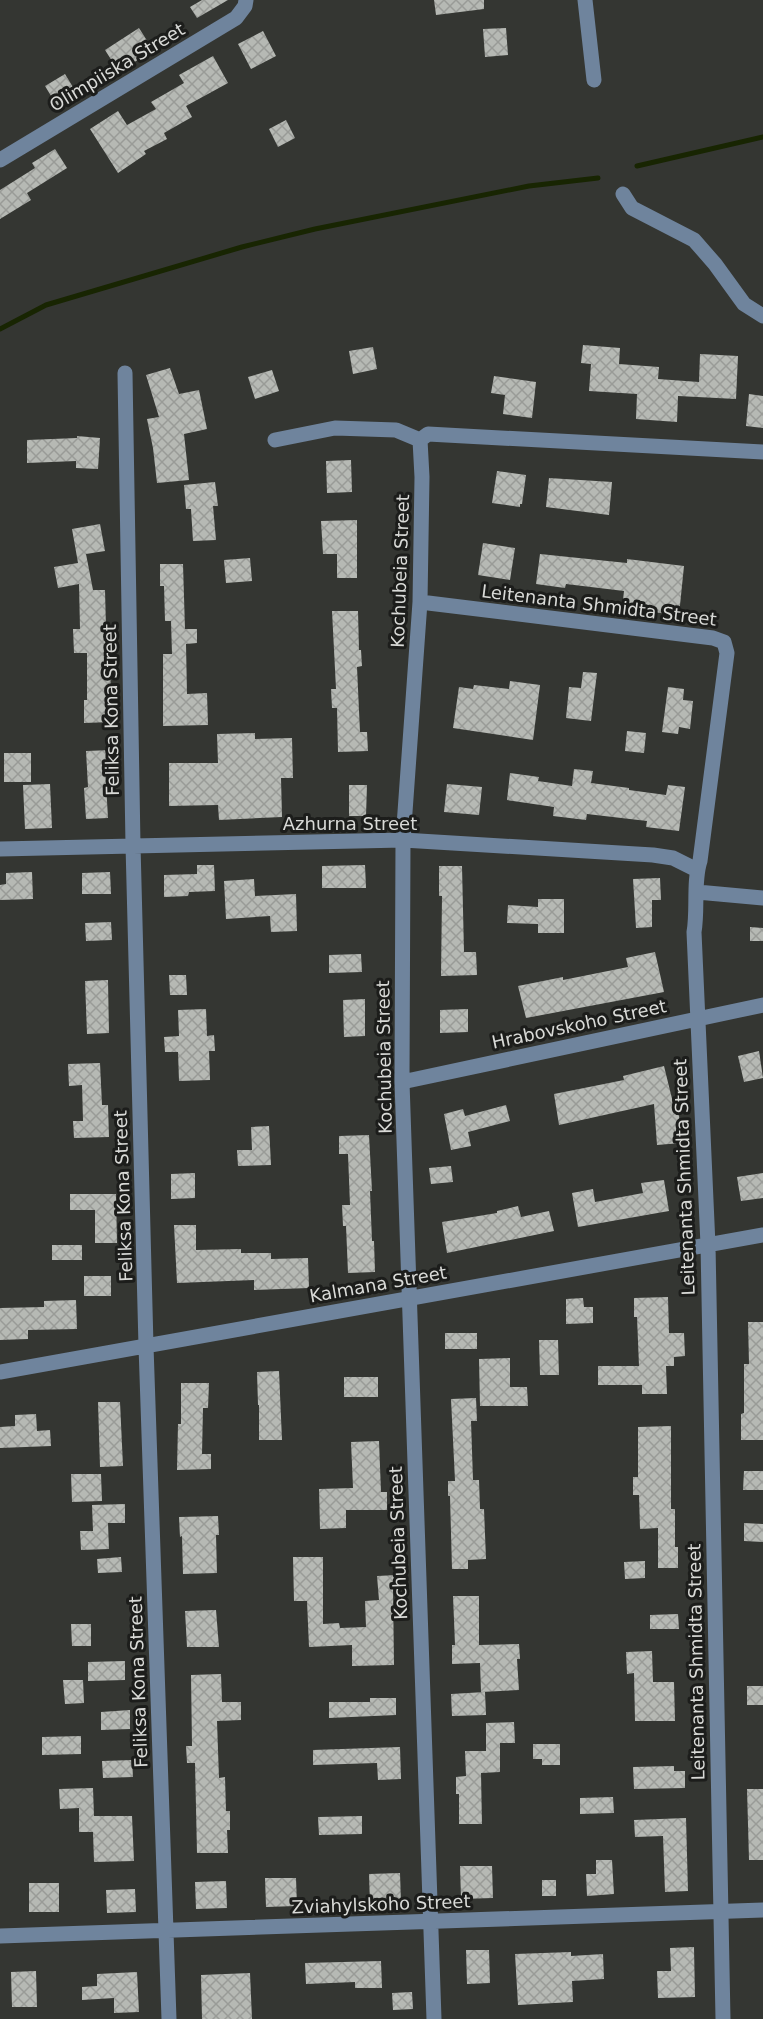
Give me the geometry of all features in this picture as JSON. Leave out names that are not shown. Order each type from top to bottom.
[{"type":"street","name":"Olimpiiska Street","points":[[0,160],[236,18],[245,6],[246,0]]},
{"type":"street","points":[[585,0],[594,80]]},
{"type":"street","points":[[623,194],[632,208],[694,240],[744,304],[763,316]]},
{"type":"street","name":"Feliksa Kona Street","points":[[125,373],[133,845],[146,1346],[168,2019]]},
{"type":"street","points":[[275,440],[335,428],[396,430],[420,440],[428,434],[763,452]]},
{"type":"street","name":"Kochubeia Street","points":[[420,440],[422,477],[420,602],[403,840],[402,1082],[434,2019]]},
{"type":"street","name":"Leitenanta Shmidta Street","points":[[420,602],[713,638],[724,642],[728,653],[697,870],[697,917],[694,932],[708,1245],[723,2019]]},
{"type":"street","name":"Azhurna Street","points":[[0,849],[403,840],[653,855],[673,858],[697,870]]},
{"type":"street","points":[[697,892],[763,898]]},
{"type":"street","name":"Hrabovskoho Street","points":[[402,1082],[763,1005]]},
{"type":"street","name":"Kalmana Street","points":[[0,1372],[763,1235]]},
{"type":"street","name":"Zviahylskoho Street","points":[[0,1936],[763,1910]]},
{"type":"building","points":[[202,0],[228,0],[197,18],[190,7]]},
{"type":"building","points":[[434,0],[484,0],[484,9],[436,15]]},
{"type":"building","points":[[139,28],[153,50],[119,72],[105,50]]},
{"type":"building","points":[[506,28],[508,55],[485,57],[483,29]]},
{"type":"building","points":[[263,31],[276,56],[251,69],[238,44]]},
{"type":"building","points":[[213,56],[228,83],[186,106],[192,117],[164,133],[167,139],[144,151],[146,154],[118,173],[90,129],[118,111],[127,125],[156,109],[151,102],[184,83],[179,75]]},
{"type":"building","points":[[65,74],[79,97],[59,109],[45,86]]},
{"type":"building","points":[[286,120],[295,138],[278,147],[269,129]]},
{"type":"building","points":[[55,149],[67,168],[27,193],[31,200],[0,219],[0,190],[35,168],[32,163]]},
{"type":"building","points":[[583,345],[620,348],[619,364],[659,367],[658,379],[699,382],[700,354],[738,356],[736,399],[678,396],[677,422],[636,419],[637,394],[589,391],[591,364],[581,363]]},
{"type":"building","points":[[373,347],[377,369],[353,374],[349,351]]},
{"type":"building","points":[[170,368],[179,394],[199,390],[207,429],[184,434],[189,480],[157,483],[147,419],[159,417],[146,375]]},
{"type":"building","points":[[272,370],[279,391],[255,399],[248,377]]},
{"type":"building","points":[[494,376],[536,382],[532,418],[503,414],[505,395],[491,393]]},
{"type":"building","points":[[749,394],[763,396],[763,428],[746,426]]},
{"type":"building","points":[[77,436],[100,438],[98,469],[76,468],[76,461],[27,463],[27,440],[77,438]]},
{"type":"building","points":[[351,460],[352,492],[327,493],[326,461]]},
{"type":"building","points":[[497,471],[526,475],[520,507],[492,503]]},
{"type":"building","points":[[549,478],[612,482],[609,515],[546,507]]},
{"type":"building","points":[[215,482],[218,506],[213,506],[216,540],[193,541],[191,509],[186,509],[184,485]]},
{"type":"building","points":[[357,520],[357,578],[337,578],[337,554],[323,554],[321,521]]},
{"type":"building","points":[[100,524],[105,551],[86,554],[93,590],[105,590],[106,628],[110,628],[111,722],[84,723],[84,700],[87,700],[87,653],[74,653],[73,629],[80,629],[79,584],[58,588],[54,567],[78,563],[72,529]]},
{"type":"building","points":[[483,543],[515,548],[510,580],[478,575]]},
{"type":"building","points":[[540,554],[627,563],[627,559],[684,566],[679,615],[622,609],[624,591],[566,584],[565,588],[536,584]]},
{"type":"building","points":[[250,558],[252,581],[226,583],[224,560]]},
{"type":"building","points":[[160,564],[183,564],[185,629],[197,629],[197,643],[186,644],[187,694],[207,693],[208,725],[163,726],[163,654],[172,654],[171,621],[165,621],[164,586],[160,586]]},
{"type":"building","points":[[332,611],[358,611],[359,650],[361,650],[362,666],[357,667],[360,732],[367,732],[368,751],[338,752],[337,708],[332,708],[331,689],[336,689]]},
{"type":"building","points":[[583,672],[597,673],[591,721],[566,718],[569,687],[581,688]]},
{"type":"building","points":[[510,681],[540,685],[533,740],[453,728],[459,687],[473,689],[474,685],[509,689]]},
{"type":"building","points":[[668,687],[684,689],[683,700],[693,701],[690,729],[679,727],[678,734],[662,732]]},
{"type":"building","points":[[627,731],[646,733],[644,753],[625,751]]},
{"type":"building","points":[[255,733],[255,739],[292,738],[293,778],[281,778],[282,817],[219,820],[218,805],[169,806],[169,763],[218,763],[217,734]]},
{"type":"building","points":[[112,750],[112,765],[105,766],[108,818],[86,819],[84,788],[88,787],[86,751]]},
{"type":"building","points":[[4,753],[31,753],[31,782],[4,782]]},
{"type":"building","points":[[574,769],[593,771],[591,783],[629,788],[629,790],[666,795],[668,785],[685,787],[679,831],[646,827],[647,821],[587,814],[586,820],[553,816],[554,807],[507,800],[510,773],[539,777],[538,781],[572,786]]},
{"type":"building","points":[[50,784],[52,828],[25,829],[23,785]]},
{"type":"building","points":[[447,784],[482,787],[479,815],[444,812]]},
{"type":"building","points":[[349,785],[367,785],[366,816],[349,816]]},
{"type":"building","points":[[197,865],[214,865],[215,891],[189,892],[188,896],[164,897],[164,875],[197,874]]},
{"type":"building","points":[[365,865],[366,888],[322,888],[322,866]]},
{"type":"building","points":[[439,866],[462,866],[464,952],[476,952],[477,975],[441,976],[442,896],[439,896]]},
{"type":"building","points":[[32,872],[33,899],[0,900],[0,885],[6,884],[6,873]]},
{"type":"building","points":[[110,872],[111,894],[82,894],[82,873]]},
{"type":"building","points":[[660,878],[661,900],[652,900],[652,927],[636,928],[633,879]]},
{"type":"building","points":[[254,879],[255,896],[296,894],[297,931],[271,932],[270,916],[226,919],[224,881]]},
{"type":"building","points":[[538,899],[564,899],[564,933],[538,933],[538,924],[507,923],[508,905],[538,907]]},
{"type":"building","points":[[111,922],[112,940],[86,941],[85,923]]},
{"type":"building","points":[[750,927],[763,928],[763,941],[750,941]]},
{"type":"building","points":[[655,952],[664,992],[526,1018],[518,986],[628,967],[626,958]]},
{"type":"building","points":[[361,954],[362,972],[329,973],[329,955]]},
{"type":"building","points":[[169,975],[186,975],[187,995],[170,995]]},
{"type":"building","points":[[108,980],[109,1033],[87,1034],[85,981]]},
{"type":"building","points":[[365,999],[365,1036],[344,1037],[343,1000]]},
{"type":"building","points":[[206,1009],[207,1036],[214,1035],[215,1051],[209,1051],[210,1080],[179,1081],[178,1052],[165,1052],[164,1037],[179,1036],[178,1010]]},
{"type":"building","points":[[468,1009],[468,1032],[440,1033],[440,1010]]},
{"type":"building","points":[[759,1051],[763,1078],[744,1082],[738,1056]]},
{"type":"building","points":[[100,1063],[102,1105],[108,1105],[109,1137],[74,1138],[73,1121],[83,1121],[82,1085],[69,1086],[68,1064]]},
{"type":"building","points":[[664,1066],[676,1115],[679,1115],[681,1143],[657,1145],[654,1104],[559,1125],[554,1094],[624,1080],[623,1076]]},
{"type":"building","points":[[506,1105],[510,1121],[468,1132],[471,1146],[451,1150],[444,1114],[463,1109],[465,1116]]},
{"type":"building","points":[[269,1126],[271,1165],[238,1166],[237,1150],[252,1150],[251,1127]]},
{"type":"building","points":[[369,1135],[375,1272],[348,1273],[346,1226],[343,1226],[342,1205],[350,1205],[348,1154],[339,1154],[339,1136]]},
{"type":"building","points":[[451,1166],[453,1182],[431,1184],[429,1168]]},
{"type":"building","points":[[195,1173],[195,1198],[171,1199],[171,1174]]},
{"type":"building","points":[[763,1173],[763,1198],[741,1201],[737,1177]]},
{"type":"building","points":[[664,1180],[669,1211],[578,1227],[572,1193],[593,1189],[595,1202],[643,1193],[641,1183]]},
{"type":"building","points":[[70,1194],[116,1194],[117,1243],[95,1243],[95,1210],[70,1210]]},
{"type":"building","points":[[518,1206],[521,1217],[549,1211],[554,1231],[447,1253],[442,1222],[497,1213],[497,1211]]},
{"type":"building","points":[[174,1225],[196,1225],[196,1250],[241,1249],[241,1253],[271,1253],[271,1259],[308,1258],[309,1288],[254,1290],[254,1280],[177,1283]]},
{"type":"building","points":[[52,1245],[82,1245],[82,1260],[52,1260]]},
{"type":"building","points":[[84,1276],[111,1276],[111,1296],[84,1296]]},
{"type":"building","points":[[668,1297],[669,1333],[684,1333],[685,1356],[674,1357],[674,1366],[666,1366],[667,1394],[642,1394],[642,1385],[598,1385],[598,1366],[639,1366],[634,1298]]},
{"type":"building","points":[[583,1298],[584,1307],[593,1307],[593,1323],[566,1324],[566,1299]]},
{"type":"building","points":[[76,1300],[77,1329],[28,1330],[28,1339],[0,1340],[0,1308],[44,1307],[44,1301]]},
{"type":"building","points":[[748,1322],[763,1322],[763,1440],[741,1440],[741,1414],[744,1413],[744,1364],[749,1364]]},
{"type":"building","points":[[445,1333],[477,1333],[477,1349],[445,1349]]},
{"type":"building","points":[[539,1340],[558,1340],[559,1375],[540,1375]]},
{"type":"building","points":[[510,1358],[510,1387],[527,1387],[528,1406],[480,1406],[479,1359]]},
{"type":"building","points":[[279,1371],[282,1440],[259,1440],[257,1372]]},
{"type":"building","points":[[344,1377],[378,1377],[378,1397],[344,1397]]},
{"type":"building","points":[[181,1383],[209,1383],[208,1408],[203,1408],[202,1454],[211,1454],[211,1469],[177,1470],[178,1424],[181,1424]]},
{"type":"building","points":[[476,1398],[477,1421],[471,1421],[473,1480],[479,1480],[480,1509],[484,1509],[486,1559],[468,1560],[468,1569],[452,1569],[450,1496],[448,1496],[448,1481],[455,1481],[451,1399]]},
{"type":"building","points":[[98,1402],[120,1402],[123,1466],[100,1467]]},
{"type":"building","points":[[36,1414],[37,1431],[50,1430],[51,1446],[0,1448],[0,1427],[15,1426],[15,1415]]},
{"type":"building","points":[[671,1426],[671,1509],[675,1509],[675,1547],[678,1547],[678,1568],[658,1568],[658,1528],[640,1529],[639,1495],[633,1495],[633,1477],[638,1477],[638,1427]]},
{"type":"building","points":[[379,1441],[381,1492],[387,1492],[387,1510],[346,1510],[346,1528],[320,1529],[319,1489],[353,1488],[351,1442]]},
{"type":"building","points":[[744,1471],[763,1471],[763,1490],[743,1490]]},
{"type":"building","points":[[71,1474],[101,1474],[102,1501],[72,1502]]},
{"type":"building","points":[[125,1504],[125,1523],[108,1523],[109,1549],[81,1550],[80,1531],[93,1531],[92,1505]]},
{"type":"building","points":[[218,1516],[217,1573],[183,1574],[179,1517]]},
{"type":"building","points":[[744,1523],[763,1524],[763,1542],[744,1541]]},
{"type":"building","points":[[121,1557],[122,1572],[98,1573],[97,1559]]},
{"type":"building","points":[[293,1557],[323,1557],[323,1624],[339,1623],[340,1628],[366,1627],[365,1601],[379,1600],[377,1576],[397,1575],[398,1589],[393,1589],[394,1665],[352,1666],[352,1645],[309,1647],[307,1601],[294,1601]]},
{"type":"building","points":[[645,1561],[645,1578],[625,1579],[624,1562]]},
{"type":"building","points":[[453,1596],[479,1596],[479,1645],[519,1644],[520,1659],[517,1659],[519,1690],[481,1692],[480,1663],[452,1664],[452,1645],[455,1645]]},
{"type":"building","points":[[216,1610],[219,1647],[187,1647],[185,1611]]},
{"type":"building","points":[[678,1614],[679,1629],[650,1629],[650,1615]]},
{"type":"building","points":[[71,1624],[91,1624],[91,1646],[72,1646]]},
{"type":"building","points":[[652,1651],[653,1682],[674,1682],[675,1721],[635,1721],[634,1673],[627,1674],[626,1652]]},
{"type":"building","points":[[125,1661],[125,1680],[88,1681],[88,1662]]},
{"type":"building","points":[[221,1674],[222,1702],[241,1702],[241,1720],[217,1721],[219,1778],[225,1777],[226,1811],[230,1811],[230,1830],[227,1830],[228,1853],[197,1853],[195,1763],[187,1763],[186,1746],[192,1746],[191,1675]]},
{"type":"building","points":[[63,1680],[83,1680],[84,1703],[65,1704]]},
{"type":"building","points":[[747,1686],[763,1686],[763,1705],[747,1705]]},
{"type":"building","points":[[485,1692],[486,1715],[452,1716],[451,1694]]},
{"type":"building","points":[[370,1698],[396,1698],[396,1715],[329,1718],[329,1702],[370,1702]]},
{"type":"building","points":[[130,1710],[130,1729],[101,1730],[101,1712]]},
{"type":"building","points":[[514,1722],[515,1743],[500,1743],[500,1772],[481,1773],[482,1824],[459,1824],[459,1794],[456,1794],[456,1777],[466,1776],[465,1751],[486,1751],[486,1723]]},
{"type":"building","points":[[81,1736],[81,1754],[42,1755],[42,1737]]},
{"type":"building","points":[[533,1744],[560,1744],[560,1765],[542,1765],[542,1759],[533,1759]]},
{"type":"building","points":[[400,1747],[401,1779],[378,1780],[377,1763],[313,1765],[313,1750]]},
{"type":"building","points":[[132,1760],[133,1777],[103,1778],[102,1761]]},
{"type":"building","points":[[674,1766],[674,1771],[685,1771],[685,1788],[634,1789],[633,1767]]},
{"type":"building","points":[[93,1788],[94,1816],[132,1816],[134,1861],[94,1862],[93,1832],[79,1832],[79,1808],[60,1809],[59,1789]]},
{"type":"building","points":[[747,1789],[763,1789],[763,1860],[749,1860]]},
{"type":"building","points":[[613,1797],[614,1813],[580,1814],[580,1798]]},
{"type":"building","points":[[362,1816],[362,1834],[319,1835],[318,1817]]},
{"type":"building","points":[[686,1818],[688,1891],[665,1892],[663,1836],[635,1837],[634,1820]]},
{"type":"building","points":[[596,1860],[612,1860],[614,1894],[587,1896],[586,1874],[596,1874]]},
{"type":"building","points":[[460,1866],[492,1866],[493,1898],[461,1899]]},
{"type":"building","points":[[400,1873],[401,1903],[370,1904],[369,1874]]},
{"type":"building","points":[[265,1878],[296,1878],[297,1906],[266,1907]]},
{"type":"building","points":[[542,1880],[556,1880],[556,1896],[542,1896]]},
{"type":"building","points":[[226,1881],[227,1908],[196,1909],[195,1882]]},
{"type":"building","points":[[29,1883],[59,1883],[59,1912],[29,1912]]},
{"type":"building","points":[[135,1889],[136,1912],[107,1913],[106,1890]]},
{"type":"building","points":[[694,1947],[695,1997],[658,1998],[657,1971],[671,1971],[670,1948]]},
{"type":"building","points":[[466,1950],[489,1950],[490,1983],[467,1984]]},
{"type":"building","points":[[571,1952],[571,1956],[603,1954],[604,1979],[572,1981],[573,2002],[518,2005],[515,1954]]},
{"type":"building","points":[[381,1961],[382,1988],[355,1988],[355,1982],[306,1984],[305,1963]]},
{"type":"building","points":[[36,1971],[37,2007],[12,2007],[11,1972]]},
{"type":"building","points":[[137,1972],[139,2012],[114,2013],[114,1998],[82,2000],[82,1987],[97,1986],[97,1974]]},
{"type":"building","points":[[250,1973],[252,2019],[202,2019],[201,1975]]},
{"type":"building","points":[[412,1992],[413,2009],[393,2010],[392,1993]]},
{"type":"waterway","points":[[637,166],[763,137]]},
{"type":"waterway","points":[[0,329],[46,305],[242,247],[315,229],[529,186],[598,178]]}]
